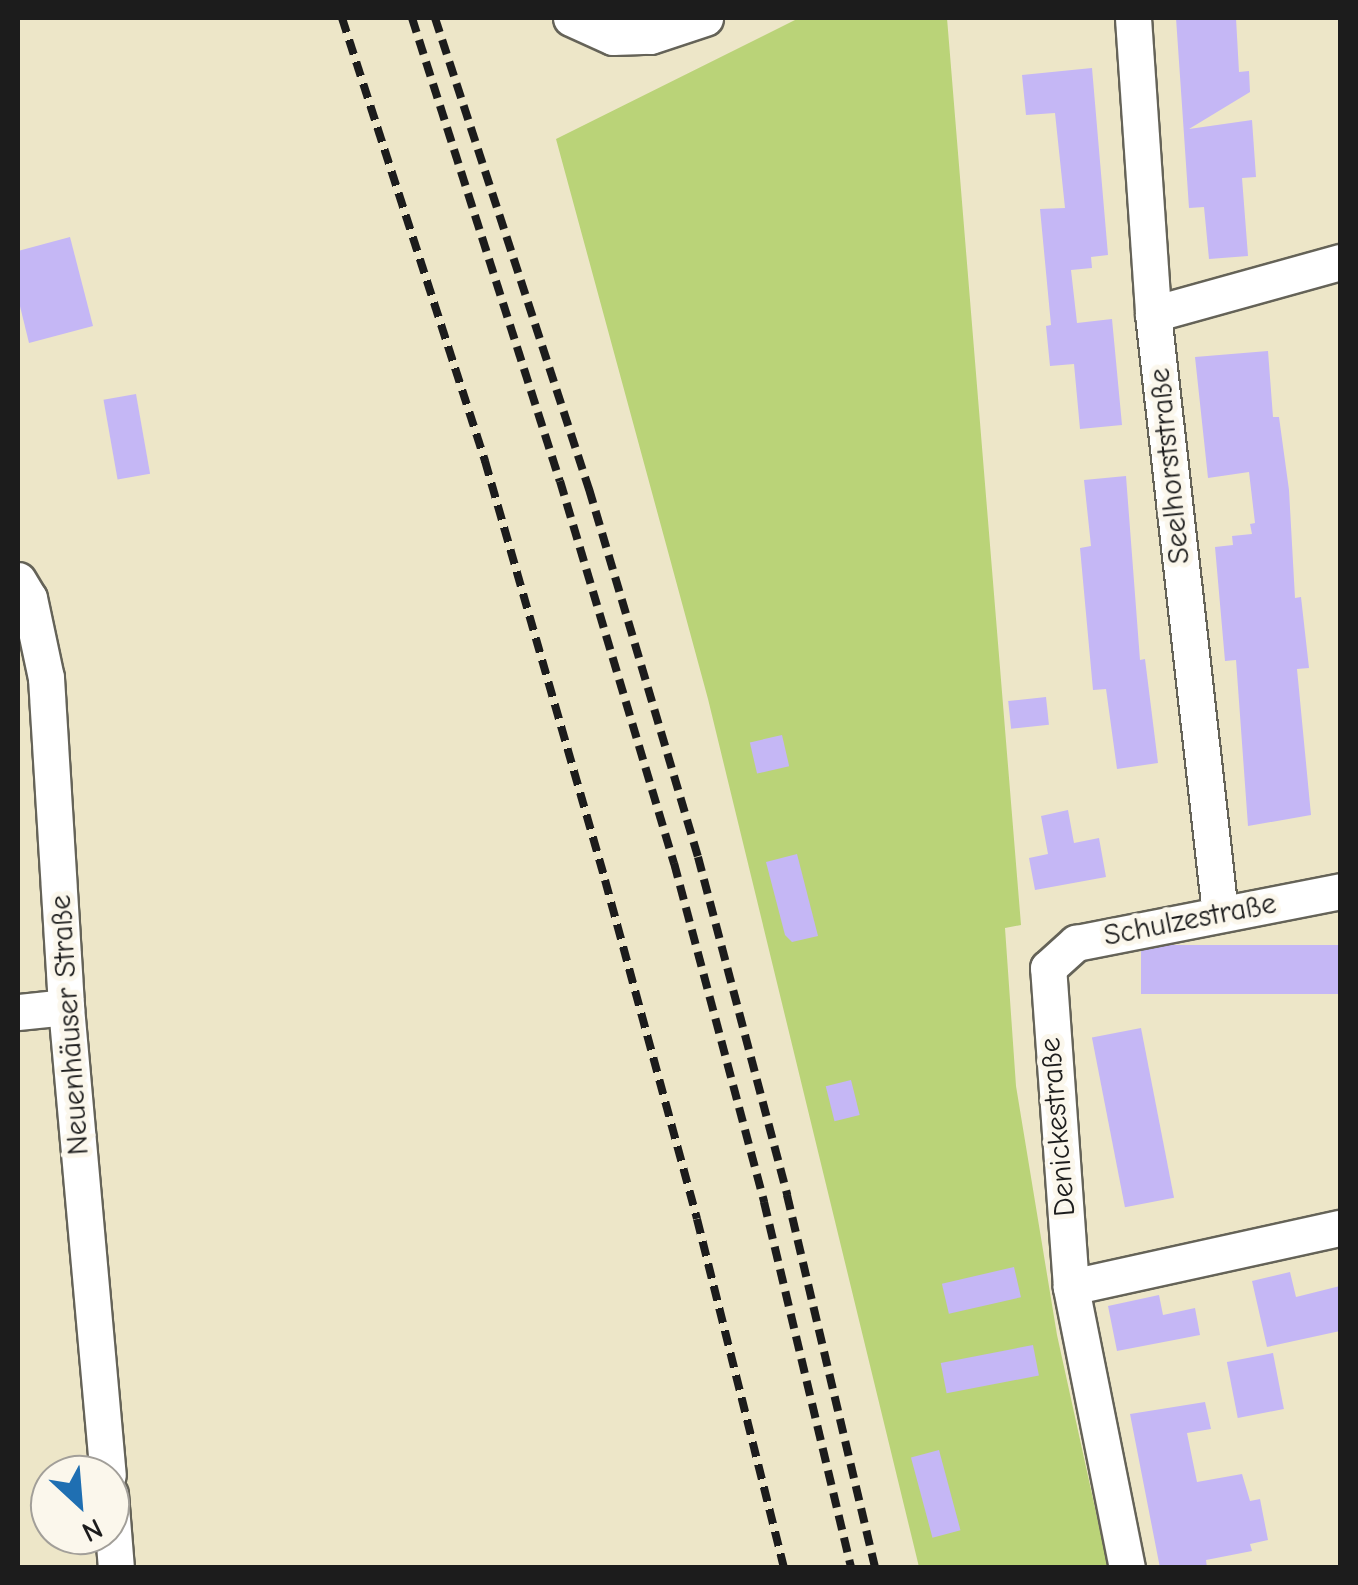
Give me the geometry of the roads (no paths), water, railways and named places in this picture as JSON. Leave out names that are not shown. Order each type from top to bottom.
[{"type":"street","points":[[570,18],[613,37],[650,36],[705,18]]},
{"type":"street","name":"Seelhorststraße","points":[[1133,18],[1153,314],[1220,913]]},
{"type":"street","points":[[1153,314],[1340,262]]},
{"type":"street","name":"Neuenhäuser Straße","points":[[18,580],[30,598],[46,678],[66,1007],[106,1455]]},
{"type":"street","name":"Schulzestraße","points":[[1048,968],[1076,943],[1340,891]]},
{"type":"street","name":"Denickestraße","points":[[1048,968],[1072,1287],[1128,1568]]},
{"type":"street","points":[[18,1012],[66,1007]]},
{"type":"street","points":[[1072,1287],[1340,1228]]},
{"type":"railway","points":[[342,18],[485,461],[605,880],[697,1219],[784,1568]]},
{"type":"railway","points":[[412,18],[560,481],[674,863],[764,1202],[851,1568]]},
{"type":"railway","points":[[435,18],[589,489],[698,857],[787,1195],[875,1568]]}]
